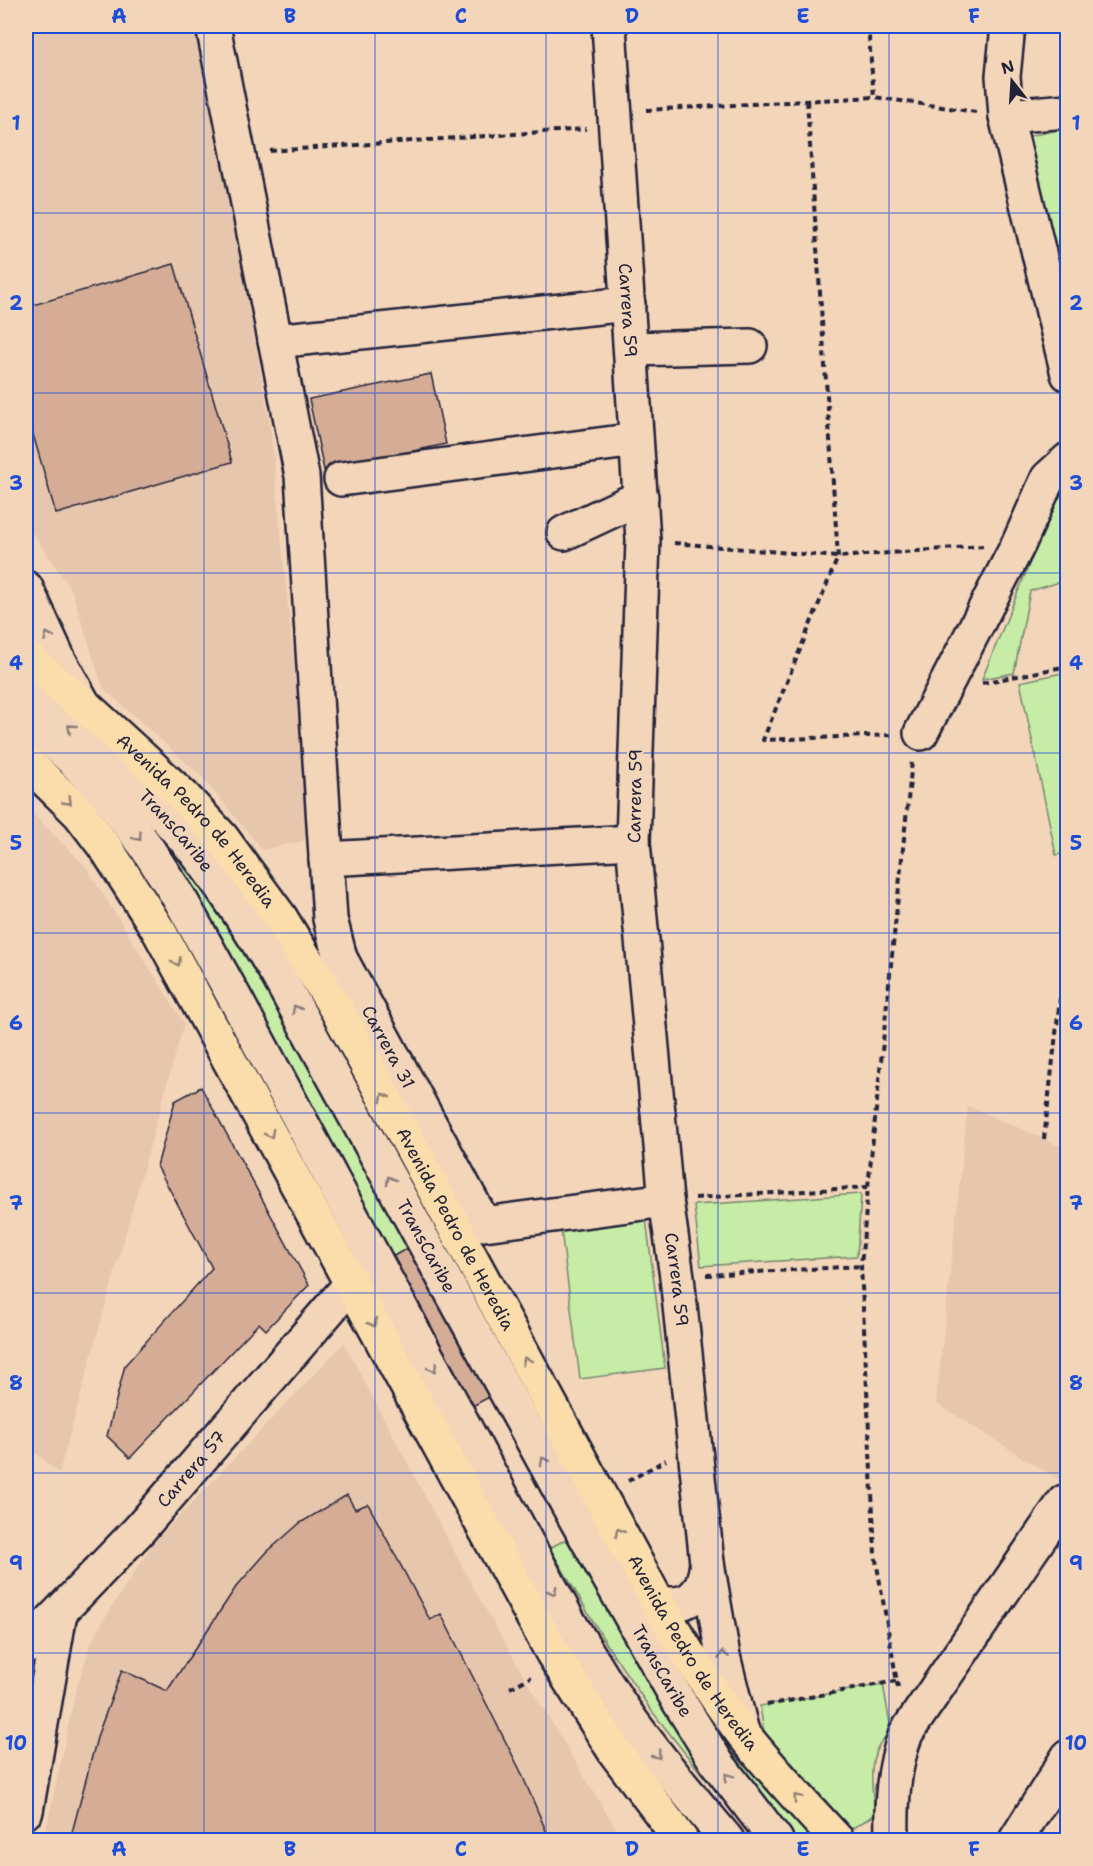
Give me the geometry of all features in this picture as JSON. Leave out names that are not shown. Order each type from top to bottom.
[{"type":"highway","name":"Avenida Pedro de Heredia","points":[[26,657],[85,706],[174,788],[222,838],[255,881],[303,952],[338,1012],[658,1603],[705,1680],[799,1800],[837,1840]]},
{"type":"highway","points":[[26,761],[80,814],[108,851],[148,912],[552,1652],[615,1752],[681,1840]]},
{"type":"street","name":"Carrera 31","points":[[213,26],[302,476],[330,919],[340,958],[484,1224],[666,1200]]},
{"type":"street","name":"Carrera 59","points":[[609,26],[643,540],[633,842],[666,1200],[678,1277],[707,1563],[723,1656],[739,1721]]},
{"type":"street","points":[[1008,26],[1003,76],[1006,116],[1068,374]]},
{"type":"street","points":[[1006,116],[1068,111]]},
{"type":"street","points":[[275,341],[628,304]]},
{"type":"street","points":[[631,349],[750,346]]},
{"type":"street","points":[[341,478],[636,440]]},
{"type":"street","points":[[916,748],[1019,543],[1048,478],[1068,460]]},
{"type":"street","points":[[564,533],[641,497]]},
{"type":"street","points":[[26,588],[59,660],[85,706]]},
{"type":"street","name":"TransCaribe","points":[[26,690],[142,793],[193,849],[241,914],[279,977],[568,1505],[678,1700],[717,1763],[776,1840]]},
{"type":"street","name":"TransCaribe","points":[[26,719],[73,760],[112,802],[145,845],[180,899],[249,1023],[569,1622],[637,1730],[727,1840]]},
{"type":"street","points":[[326,860],[633,842]]},
{"type":"street","name":"Carrera 57","points":[[26,1647],[139,1530],[351,1284]]},
{"type":"street","points":[[885,1834],[894,1774],[906,1733],[1064,1502]]},
{"type":"street","name":"Carrera 59","points":[[658,1603],[673,1605],[687,1601],[699,1591],[705,1578],[707,1563]]},
{"type":"street","points":[[26,1811],[60,1612]]},
{"type":"street","points":[[1016,1840],[1068,1757]]},
{"type":"path","points":[[868,26],[874,97]]},
{"type":"path","points":[[237,154],[807,101],[874,97],[1006,116]]},
{"type":"path","points":[[807,101],[838,557],[763,740],[916,748],[861,1266],[875,1554],[906,1733]]},
{"type":"path","points":[[643,540],[838,557],[1019,543]]},
{"type":"path","points":[[1009,677],[1068,666]]},
{"type":"path","points":[[1044,1139],[1068,927]]},
{"type":"path","points":[[666,1200],[868,1187]]},
{"type":"path","points":[[678,1277],[861,1266]]},
{"type":"path","points":[[620,1486],[694,1444]]},
{"type":"path","points":[[510,1688],[537,1673]]},
{"type":"path","points":[[739,1721],[896,1681]]},
{"type":"shaded area","points":[[26,26],[197,26],[270,424],[311,839],[263,850],[201,776],[103,688],[72,591],[35,536],[26,527]]},
{"type":"shaded area","points":[[26,807],[86,867],[184,1023],[59,1473],[26,1445]]},
{"type":"shaded area","points":[[968,1106],[1067,1149],[1067,1485],[936,1403]]},
{"type":"shaded area","points":[[344,1343],[474,1589],[526,1680],[625,1840],[44,1840],[75,1694],[90,1646],[103,1621],[152,1545]]},
{"type":"green space","points":[[1068,128],[1067,294],[1029,136]]},
{"type":"green space","points":[[1067,488],[1067,580],[1030,591],[1014,673],[982,679],[1060,490]]},
{"type":"green space","points":[[1067,672],[1067,853],[1056,855],[1020,682]]},
{"type":"green space","points":[[123,796],[222,900],[414,1245],[384,1261]]},
{"type":"green space","points":[[861,1194],[857,1256],[701,1266],[694,1205]]},
{"type":"green space","points":[[646,1219],[665,1368],[580,1379],[561,1230]]},
{"type":"green space","points":[[566,1539],[707,1781],[651,1710],[607,1645],[550,1548]]},
{"type":"green space","points":[[883,1684],[891,1730],[879,1745],[873,1761],[875,1815],[851,1829],[764,1732],[760,1706]]},
{"type":"green space","points":[[728,1748],[818,1840],[790,1840],[781,1830]]},
{"type":"building","points":[[174,264],[232,462],[56,514],[26,410],[26,307]]},
{"type":"building","points":[[431,374],[446,444],[324,470],[309,399]]},
{"type":"building","points":[[201,1087],[309,1285],[266,1330],[259,1323],[130,1458],[107,1436],[125,1365],[212,1268],[157,1166],[175,1101]]},
{"type":"building","points":[[414,1245],[495,1394],[465,1410],[384,1261]]},
{"type":"building","points":[[347,1495],[355,1509],[368,1504],[430,1620],[441,1614],[520,1770],[550,1840],[70,1840],[98,1734],[122,1670],[167,1691],[236,1587],[267,1552],[300,1523]]}]
